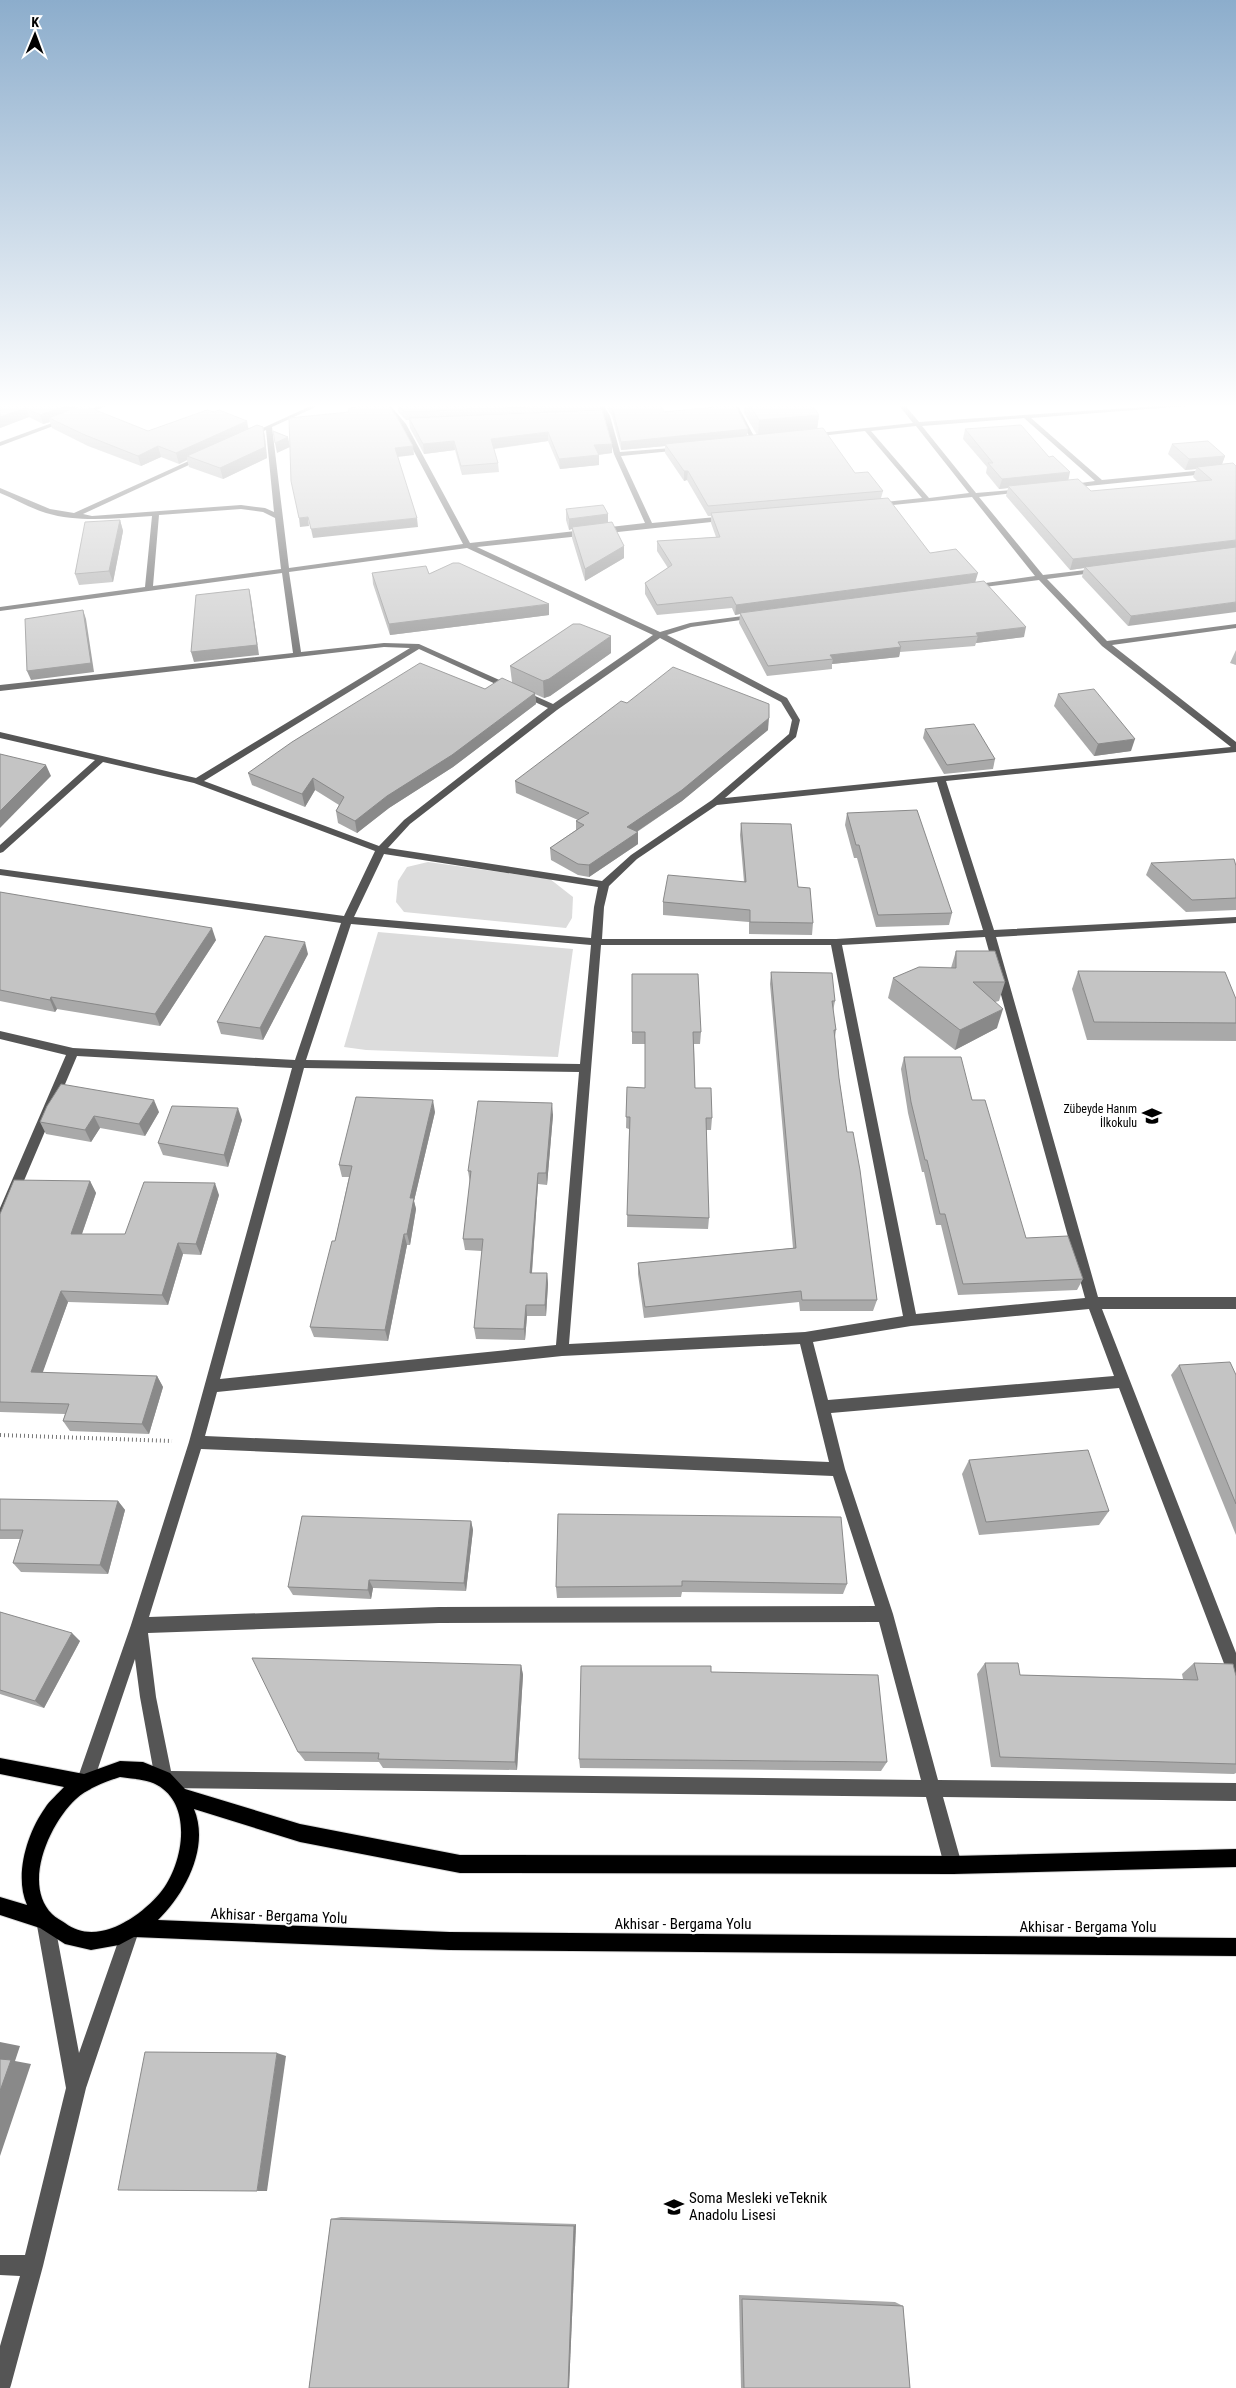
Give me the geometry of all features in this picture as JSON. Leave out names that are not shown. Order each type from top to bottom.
[{"type":"main road","points":[[0,1766],[85,1783]]},
{"type":"main road","name":"Akhisar - Bergama Yolu","points":[[0,1906],[45,1920],[65,1936],[91,1941],[119,1936],[145,1920],[167,1899],[182,1873],[189,1845],[189,1818],[180,1796],[164,1779],[143,1770],[120,1769],[95,1777],[71,1792],[51,1814],[37,1842],[31,1871],[33,1898],[45,1920]]},
{"type":"main road","name":"Akhisar - Bergama Yolu","points":[[180,1796],[300,1833],[460,1864],[953,1865],[1236,1858]]},
{"type":"main road","name":"Akhisar - Bergama Yolu","points":[[131,1928],[449,1941],[1236,1947]]},
{"type":"street","points":[[73,516],[92,518],[125,515]]},
{"type":"street","points":[[150,590],[156,515]]},
{"type":"street","points":[[275,515],[278,517],[287,572],[297,654]]},
{"type":"street","points":[[452,515],[468,546],[660,635],[784,700],[796,720],[793,735],[715,802],[634,857],[604,885],[599,907],[562,1350]]},
{"type":"street","points":[[645,515],[649,525]]},
{"type":"street","points":[[992,515],[1040,578],[1105,644],[1236,747]]},
{"type":"street","points":[[0,609],[287,572],[468,546],[735,517]]},
{"type":"street","points":[[962,588],[1109,569]]},
{"type":"street","points":[[85,1783],[140,1625],[213,1386],[299,1064],[347,920],[381,850],[407,822],[554,708],[660,635],[690,625],[768,614]]},
{"type":"street","points":[[1105,644],[1236,626]]},
{"type":"street","points":[[0,688],[384,644],[419,646],[554,708]]},
{"type":"street","points":[[197,781],[419,646]]},
{"type":"street","points":[[0,735],[100,760],[197,781],[381,850],[604,885]]},
{"type":"street","points":[[715,802],[1236,747]]},
{"type":"street","points":[[0,850],[100,760]]},
{"type":"street","points":[[942,779],[990,935],[1093,1302],[1236,1674]]},
{"type":"street","points":[[0,872],[347,920],[597,942],[836,942],[1236,920]]},
{"type":"street","points":[[836,942],[910,1320]]},
{"type":"street","points":[[0,1035],[73,1052],[299,1064],[586,1068]]},
{"type":"street","points":[[0,1223],[73,1052]]},
{"type":"street","points":[[213,1386],[562,1350],[805,1338],[910,1320],[1093,1302],[1236,1303]]},
{"type":"street","points":[[805,1338],[838,1469],[886,1614],[953,1865]]},
{"type":"street","points":[[822,1407],[1123,1381]]},
{"type":"street","points":[[196,1442],[838,1469]]},
{"type":"street","points":[[140,1625],[439,1615],[886,1614]]},
{"type":"street","points":[[140,1625],[148,1697],[164,1779],[933,1790],[1236,1792]]},
{"type":"street","points":[[45,1920],[76,2088]]},
{"type":"street","points":[[0,2385],[33,2266],[76,2088],[131,1928]]},
{"type":"street","points":[[0,2265],[33,2266]]},
{"type":"path","points":[[0,1435],[196,1442]]},
{"type":"shaded area","points":[[428,862],[550,879],[573,897],[572,918],[566,928],[404,912],[396,902],[398,881],[407,867]]},
{"type":"shaded area","points":[[378,932],[573,949],[558,1057],[366,1050],[344,1047]]},
{"type":"building","points":[[298,515],[416,515],[417,518],[311,529],[308,517],[299,518]]},
{"type":"building","points":[[568,515],[597,515],[569,519]]},
{"type":"building","points":[[712,515],[901,515],[930,553],[956,549],[978,573],[736,605],[732,597],[657,605],[645,583],[672,565],[657,541],[720,537]]},
{"type":"building","points":[[1034,515],[1236,515],[1236,540],[1073,559]]},
{"type":"building","points":[[120,520],[109,571],[75,574],[85,522]]},
{"type":"building","points":[[612,522],[624,546],[585,569],[572,527]]},
{"type":"building","points":[[1236,547],[1236,602],[1131,616],[1085,567]]},
{"type":"building","points":[[453,563],[459,563],[549,604],[389,624],[372,573],[426,566],[429,574]]},
{"type":"building","points":[[984,581],[1026,627],[976,633],[978,636],[898,642],[901,647],[830,655],[833,659],[768,666],[740,613]]},
{"type":"building","points":[[249,589],[257,645],[191,652],[196,595]]},
{"type":"building","points":[[83,610],[91,663],[27,671],[25,619]]},
{"type":"building","points":[[573,624],[580,624],[611,636],[549,679],[543,681],[510,666]]},
{"type":"building","points":[[420,663],[485,689],[502,678],[535,693],[452,755],[387,796],[355,821],[336,811],[344,797],[313,778],[302,794],[248,773],[292,742]]},
{"type":"building","points":[[673,667],[769,704],[769,718],[682,790],[627,827],[638,832],[589,865],[578,864],[550,848],[584,825],[576,821],[589,813],[515,781],[621,701],[627,703]]},
{"type":"building","points":[[1094,689],[1135,739],[1098,744],[1058,694]]},
{"type":"building","points":[[974,724],[995,759],[947,765],[925,729]]},
{"type":"building","points":[[0,754],[46,765],[0,811]]},
{"type":"building","points":[[917,810],[952,913],[878,915],[859,845],[856,845],[847,813]]},
{"type":"building","points":[[741,823],[791,824],[798,887],[810,888],[813,923],[750,922],[750,910],[663,902],[668,875],[746,882]]},
{"type":"building","points":[[1234,859],[1236,866],[1236,898],[1192,900],[1151,863]]},
{"type":"building","points":[[0,892],[212,928],[155,1014],[51,997],[50,1000],[0,990]]},
{"type":"building","points":[[265,936],[305,942],[260,1028],[217,1022]]},
{"type":"building","points":[[956,951],[995,951],[1005,982],[973,982],[1003,1009],[960,1030],[893,978],[919,967],[956,968]]},
{"type":"building","points":[[1078,971],[1225,972],[1236,999],[1236,1023],[1094,1022]]},
{"type":"building","points":[[771,972],[832,973],[835,1001],[832,1001],[839,1078],[847,1132],[853,1132],[860,1170],[877,1300],[802,1300],[801,1291],[645,1307],[638,1263],[796,1248]]},
{"type":"building","points":[[632,974],[698,974],[701,1032],[693,1032],[695,1088],[711,1088],[712,1118],[706,1118],[709,1218],[627,1215],[630,1117],[626,1117],[627,1087],[645,1088],[645,1032],[632,1032]]},
{"type":"building","points":[[904,1057],[961,1057],[972,1100],[985,1100],[1026,1238],[1068,1236],[1083,1279],[963,1284],[945,1214],[940,1214],[927,1160],[925,1160],[911,1102]]},
{"type":"building","points":[[61,1084],[154,1100],[139,1124],[94,1116],[85,1130],[40,1122],[47,1106]]},
{"type":"building","points":[[356,1097],[433,1100],[410,1198],[414,1198],[407,1234],[404,1234],[385,1330],[310,1327],[332,1241],[335,1241],[352,1166],[339,1165]]},
{"type":"building","points":[[478,1101],[552,1103],[546,1173],[538,1173],[530,1273],[547,1273],[545,1305],[526,1305],[524,1329],[474,1328],[483,1239],[463,1239],[471,1171],[468,1171]]},
{"type":"building","points":[[172,1106],[238,1108],[224,1155],[158,1143]]},
{"type":"building","points":[[14,1180],[90,1181],[71,1234],[125,1234],[144,1182],[215,1183],[196,1244],[178,1243],[162,1295],[61,1291],[31,1372],[157,1376],[142,1424],[63,1421],[69,1404],[0,1402],[0,1214]]},
{"type":"building","points":[[1230,1362],[1236,1375],[1236,1504],[1179,1365]]},
{"type":"building","points":[[1088,1450],[1109,1511],[986,1522],[969,1460]]},
{"type":"building","points":[[0,1499],[118,1501],[100,1565],[13,1563],[23,1530],[0,1530]]},
{"type":"building","points":[[558,1514],[841,1517],[847,1584],[682,1581],[682,1586],[556,1587]]},
{"type":"building","points":[[302,1516],[471,1521],[464,1583],[369,1580],[368,1590],[288,1587]]},
{"type":"building","points":[[0,1612],[72,1633],[35,1701],[0,1690]]},
{"type":"building","points":[[252,1658],[521,1665],[515,1762],[378,1759],[379,1753],[298,1752]]},
{"type":"building","points":[[985,1663],[1018,1663],[1020,1675],[1198,1680],[1194,1663],[1233,1664],[1236,1676],[1236,1764],[1000,1757]]},
{"type":"building","points":[[581,1666],[711,1666],[711,1672],[878,1675],[887,1762],[579,1759]]},
{"type":"building","points":[[145,2052],[277,2053],[257,2191],[118,2190]]},
{"type":"building","points":[[0,2059],[11,2060],[0,2091]]},
{"type":"building","points":[[331,2219],[574,2226],[568,2388],[309,2388]]},
{"type":"building","points":[[742,2299],[903,2306],[910,2388],[744,2388]]},
{"type":"place","name":"Zübeyde Hanım İlkokulu","points":[[1152,1116]]},
{"type":"place","name":"Soma Mesleki veTeknik Anadolu Lisesi","points":[[674,2207]]}]
